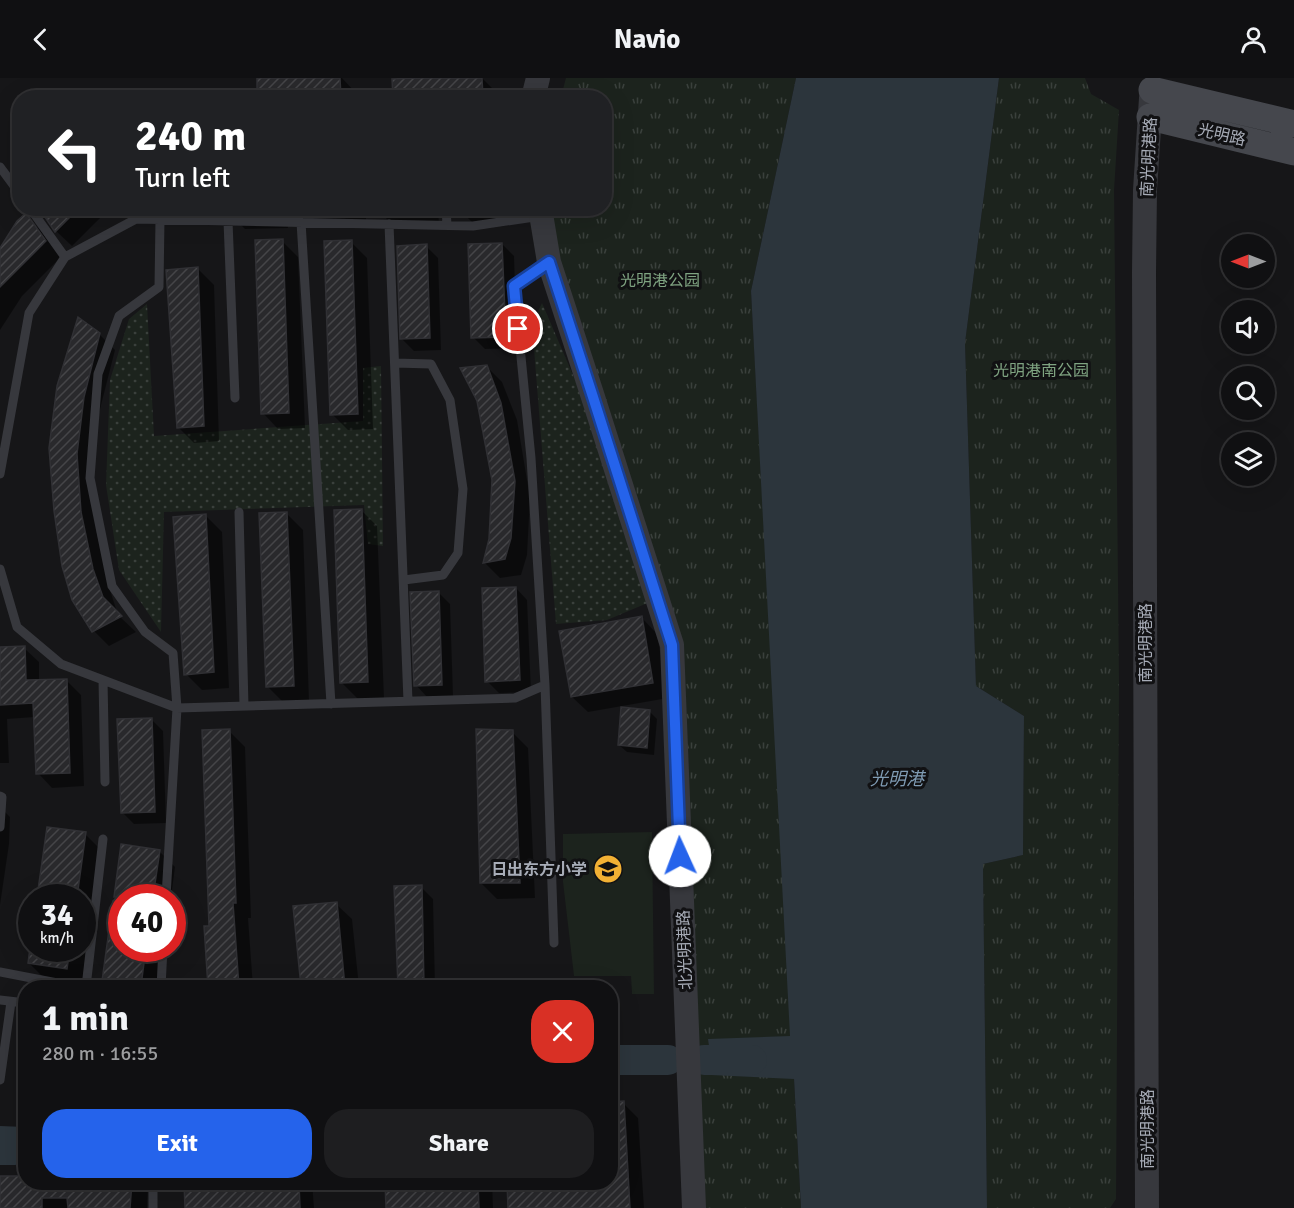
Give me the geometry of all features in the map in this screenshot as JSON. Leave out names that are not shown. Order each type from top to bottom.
[{"type":"main road","name":"光明路","points":[[1153,84],[1294,124]]},
{"type":"main road","name":"光明路","points":[[1150,117],[1294,152]]},
{"type":"street","name":"南光明港路","points":[[1147,1208],[1144,262],[1145,190],[1153,84]]},
{"type":"street","name":"北光明港路","points":[[541,216],[549,262],[672,645],[694,1208]]},
{"type":"lane","points":[[0,167],[12,183]]},
{"type":"lane","points":[[36,216],[65,257]]},
{"type":"lane","points":[[288,216],[288,222]]},
{"type":"lane","points":[[446,216],[447,225]]},
{"type":"lane","points":[[0,474],[29,313],[65,257],[136,219],[473,226],[521,216]]},
{"type":"lane","points":[[160,219],[159,287],[118,316],[98,374],[90,478],[112,586],[145,632],[172,653],[177,708],[167,884]]},
{"type":"lane","points":[[228,221],[235,398]]},
{"type":"lane","points":[[301,222],[331,704]]},
{"type":"lane","points":[[389,224],[408,701]]},
{"type":"lane","points":[[549,262],[514,286],[531,458],[544,686],[554,943]]},
{"type":"lane","points":[[395,363],[431,364],[446,391],[450,400],[463,489],[458,553],[443,575],[404,580]]},
{"type":"lane","points":[[239,512],[244,706]]},
{"type":"lane","points":[[1,575],[17,627],[61,664],[177,708],[515,698],[544,686]]},
{"type":"lane","points":[[103,680],[105,782]]},
{"type":"lane","points":[[0,796],[2,797],[0,826]]},
{"type":"lane","points":[[87,980],[103,839]]},
{"type":"lane","points":[[161,980],[162,962]]},
{"type":"lane","points":[[0,972],[42,980]]},
{"type":"lane","points":[[0,1000],[18,1002]]},
{"type":"lane","points":[[0,1080],[11,1002]]},
{"type":"lane","points":[[153,1190],[153,1208]]},
{"type":"green space","name":"光明港公园","points":[[566,78],[796,78],[751,291],[801,1208],[704,1208],[679,637],[552,245],[550,216],[612,216],[612,90],[563,90]]},
{"type":"green space","name":"光明港南公园","points":[[999,78],[1085,78],[1091,94],[1119,110],[1114,190],[1119,684],[1116,1199],[1110,1208],[987,1208],[983,864],[1023,855],[1024,716],[976,686],[965,343]]},
{"type":"green space","points":[[542,303],[588,410],[650,602],[607,620],[556,624],[532,324]]},
{"type":"green space","points":[[147,304],[154,436],[363,421],[363,368],[381,366],[383,546],[368,544],[364,505],[164,512],[161,632],[119,570],[106,485],[110,380],[129,319]]},
{"type":"green space","points":[[652,832],[654,994],[632,994],[631,976],[574,976],[563,882],[563,834]]},
{"type":"water","name":"光明港","points":[[796,78],[999,78],[965,343],[976,686],[1024,716],[1023,855],[983,864],[987,1208],[801,1208],[794,1079],[711,1075],[708,1039],[790,1036],[751,291]]},
{"type":"water","points":[[618,1047],[645,1049],[656,1060],[646,1071],[618,1073]]},
{"type":"water","points":[[0,1126],[18,1127],[18,1164],[0,1165]]},
{"type":"building","points":[[257,78],[340,78],[341,90],[257,90]]},
{"type":"building","points":[[482,78],[483,90],[393,90],[392,79]]},
{"type":"building","points":[[23,216],[28,216],[46,241],[0,287],[0,248]]},
{"type":"building","points":[[44,216],[71,216],[55,232]]},
{"type":"building","points":[[283,239],[289,413],[261,414],[255,240]]},
{"type":"building","points":[[352,240],[358,414],[330,415],[324,241]]},
{"type":"building","points":[[502,243],[506,337],[471,338],[468,244]]},
{"type":"building","points":[[427,244],[430,338],[400,339],[397,246]]},
{"type":"building","points":[[198,267],[204,426],[177,428],[166,270]]},
{"type":"building","points":[[78,317],[100,333],[84,397],[77,454],[81,512],[93,569],[103,597],[122,616],[92,632],[72,600],[62,566],[54,511],[49,448],[57,386]]},
{"type":"building","points":[[487,365],[501,403],[515,481],[511,538],[505,559],[483,563],[489,539],[492,480],[477,401],[460,368]]},
{"type":"building","points":[[362,509],[368,682],[340,683],[334,510]]},
{"type":"building","points":[[287,512],[294,686],[266,687],[259,513]]},
{"type":"building","points":[[206,514],[214,672],[184,675],[173,517]]},
{"type":"building","points":[[516,587],[520,680],[485,682],[482,588]]},
{"type":"building","points":[[439,591],[442,685],[414,686],[410,592]]},
{"type":"building","points":[[642,616],[653,683],[571,697],[559,631]]},
{"type":"building","points":[[25,646],[26,680],[67,679],[70,773],[36,774],[33,703],[0,705],[0,647]]},
{"type":"building","points":[[621,707],[650,710],[647,748],[618,745]]},
{"type":"building","points":[[152,718],[155,812],[121,813],[117,719]]},
{"type":"building","points":[[230,729],[236,903],[233,903],[238,980],[208,980],[204,926],[209,926],[202,730]]},
{"type":"building","points":[[476,729],[513,730],[520,883],[480,883]]},
{"type":"building","points":[[47,827],[86,832],[79,884],[39,884]]},
{"type":"building","points":[[121,844],[160,850],[155,884],[116,884]]},
{"type":"building","points":[[422,885],[424,980],[398,980],[394,886]]},
{"type":"building","points":[[337,902],[344,980],[300,980],[293,906]]},
{"type":"building","points":[[108,937],[108,962],[144,962],[142,980],[102,980]]},
{"type":"building","points":[[28,962],[68,962],[67,969]]},
{"type":"building","points":[[618,1101],[624,1101],[630,1208],[508,1208],[507,1190],[618,1190]]},
{"type":"building","points":[[0,1176],[18,1176],[18,1190],[131,1190],[130,1208],[68,1208],[67,1198],[42,1198],[42,1208],[0,1208]]},
{"type":"building","points":[[184,1190],[299,1190],[300,1208],[185,1208]]},
{"type":"building","points":[[385,1190],[478,1190],[479,1208],[386,1208]]},
{"type":"waterway","points":[[618,1060],[668,1060]]},
{"type":"waterway","points":[[704,1060],[752,1060]]},
{"type":"place","name":"日出东方小学","points":[[608,869]]},
{"type":"route","points":[[518,329],[514,286],[549,262],[672,645],[680,856]]}]
